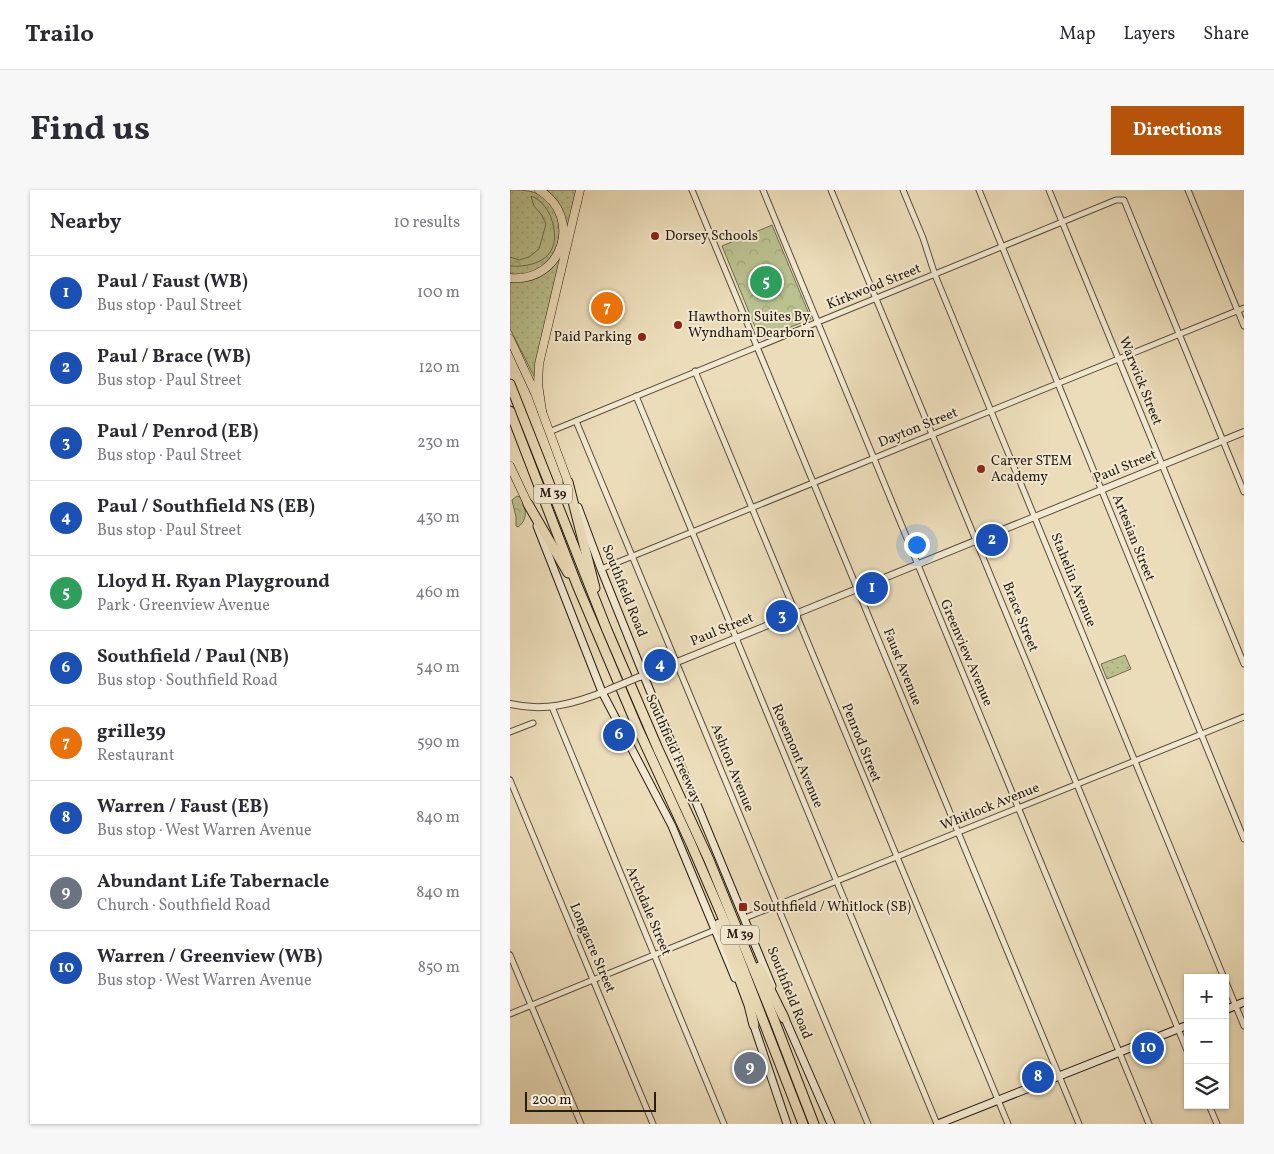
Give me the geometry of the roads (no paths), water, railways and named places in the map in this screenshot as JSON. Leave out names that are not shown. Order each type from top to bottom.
[{"type":"highway","name":"Southfield Freeway","points":[[510,384],[626,676],[720,888],[773,1017],[814,1124]]},
{"type":"highway","name":"Southfield Freeway","points":[[510,410],[577,585],[750,985],[803,1124]]},
{"type":"highway","points":[[568,482],[594,580],[597,603]]},
{"type":"highway","points":[[528,504],[566,571],[577,585]]},
{"type":"highway","points":[[703,873],[707,891],[749,1005],[754,1025]]},
{"type":"highway","points":[[720,888],[784,1018]]},
{"type":"main road","points":[[510,278],[530,277],[544,270],[556,258],[562,245],[564,229],[561,215],[553,202],[539,190]]},
{"type":"main road","points":[[542,411],[538,384],[539,364],[580,190]]},
{"type":"main road","points":[[510,339],[542,411],[568,482]]},
{"type":"main road","points":[[510,466],[528,504],[605,691],[672,826],[754,1025],[787,1124]]},
{"type":"main road","name":"Southfield Road","points":[[568,482],[641,676],[745,918],[784,1018],[831,1124]]},
{"type":"main road","points":[[1229,1009],[1244,1002]]},
{"type":"main road","points":[[938,1124],[1184,1027]]},
{"type":"street","name":"Faust Avenue","points":[[692,190],[1079,1124]]},
{"type":"street","name":"Greenview Avenue","points":[[763,190],[1149,1124]]},
{"type":"street","name":"Brace Street","points":[[831,190],[1184,1043]]},
{"type":"street","name":"Stahelin Avenue","points":[[903,190],[923,238],[935,274],[1223,974]]},
{"type":"street","name":"Artesian Street","points":[[979,190],[1244,839]]},
{"type":"street","name":"Warwick Street","points":[[1049,190],[1244,664]]},
{"type":"street","points":[[1188,190],[1244,326]]},
{"type":"street","name":"Kirkwood Street","points":[[549,432],[1116,200],[1124,200],[1179,334]]},
{"type":"street","name":"Dayton Street","points":[[600,569],[1244,308]]},
{"type":"street","points":[[1179,334],[1244,492]]},
{"type":"street","name":"Penrod Street","points":[[695,371],[1008,1124]]},
{"type":"street","name":"Rosemont Avenue","points":[[636,396],[938,1124]]},
{"type":"street","name":"Ashton Avenue","points":[[576,421],[868,1124]]},
{"type":"street","name":"Paul Street","points":[[510,704],[528,707],[552,707],[575,702],[605,691],[1244,432]]},
{"type":"street","name":"Archdale Street","points":[[552,707],[724,1124]]},
{"type":"street","name":"Whitlock Avenue","points":[[745,918],[1244,717]]},
{"type":"street","points":[[510,732],[533,723]]},
{"type":"street","name":"Longacre Street","points":[[510,780],[653,1124]]},
{"type":"street","points":[[510,1014],[715,930]]},
{"type":"street","points":[[510,954],[581,1124]]},
{"type":"street","name":"Stahelin Avenue","points":[[1229,989],[1244,1026]]},
{"type":"street","points":[[1210,1109],[1216,1124]]},
{"type":"place","name":"Dorsey Schools","points":[[655,236]]},
{"type":"place","name":"Lloyd H. Ryan Playground","points":[[766,282]]},
{"type":"place","name":"grille39","points":[[607,308]]},
{"type":"place","name":"Hawthorn Suites By Wyndham Dearborn","points":[[678,325]]},
{"type":"place","name":"Paid Parking","points":[[642,337]]},
{"type":"place","name":"Carver STEM Academy","points":[[981,469]]},
{"type":"place","name":"Paul / Brace (WB)","points":[[992,540]]},
{"type":"place","name":"Paul / Faust (WB)","points":[[872,588]]},
{"type":"place","name":"Paul / Penrod (EB)","points":[[782,616]]},
{"type":"place","name":"Paul / Southfield NS (EB)","points":[[660,665]]},
{"type":"place","name":"Southfield / Paul (NB)","points":[[619,735]]},
{"type":"place","name":"Southfield / Whitlock (SB)","points":[[743,907]]},
{"type":"place","name":"Warren / Greenview (WB)","points":[[1148,1048]]},
{"type":"place","name":"Abundant Life Tabernacle","points":[[750,1068]]},
{"type":"place","name":"Warren / Faust (EB)","points":[[1038,1077]]}]
